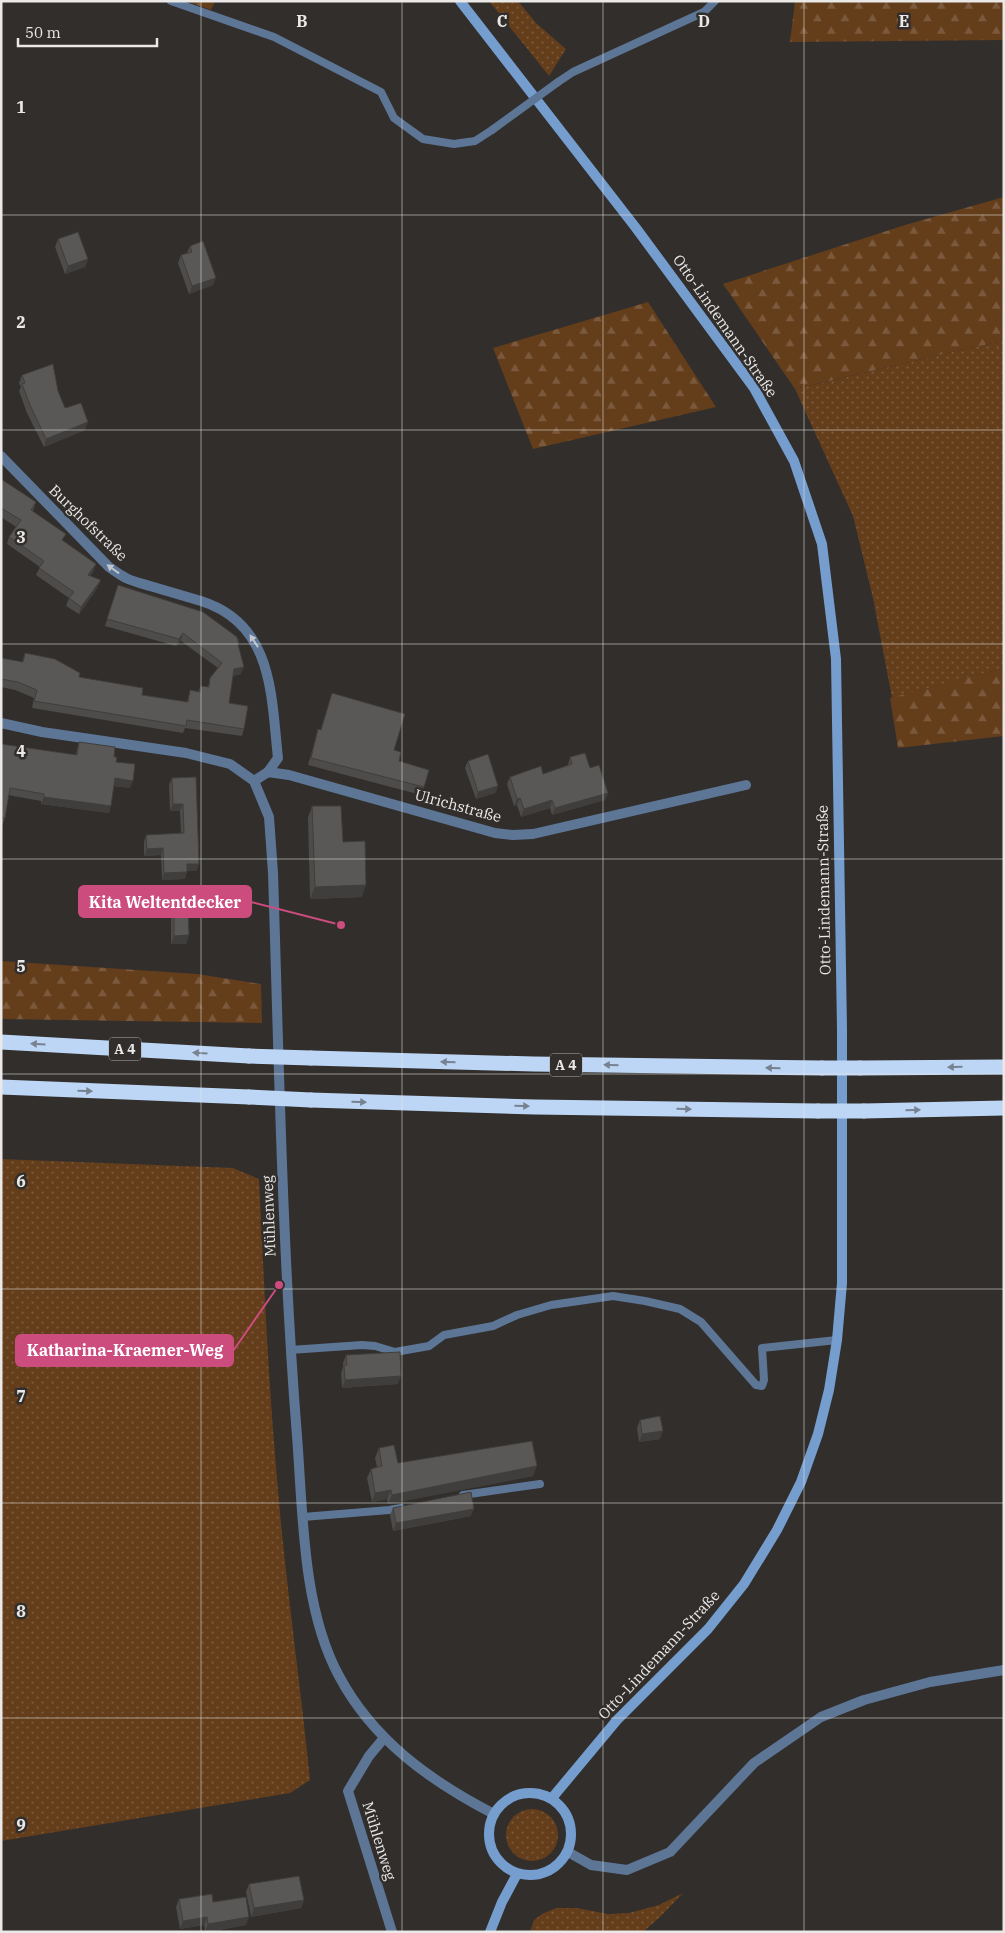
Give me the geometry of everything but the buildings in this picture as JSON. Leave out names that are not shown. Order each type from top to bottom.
[{"type":"highway","name":"A 4","points":[[1,1042],[249,1056],[533,1064],[822,1068],[1004,1067]]},
{"type":"highway","points":[[1,1087],[248,1098],[535,1107],[818,1111],[1004,1108]]},
{"type":"street","name":"Otto-Lindemann-Straße","points":[[460,1],[636,228],[754,388],[794,461],[822,544],[836,659],[842,1030],[842,1284],[837,1340],[829,1390],[818,1434],[801,1482],[778,1530],[744,1584],[708,1628],[617,1720],[552,1798]]},
{"type":"street","name":"Burghofstraße","points":[[1,456],[109,567],[128,579],[205,602],[223,611],[246,630],[261,652],[266,664],[270,687],[278,758],[268,772]]},
{"type":"street","points":[[1,723],[42,732],[186,753],[230,764],[254,781],[268,772]]},
{"type":"street","name":"Ulrichstraße","points":[[268,772],[289,775],[495,833],[513,835],[533,834],[746,785]]},
{"type":"street","name":"Mühlenweg","points":[[254,781],[269,817],[290,1350],[307,1568],[320,1630],[338,1676],[360,1709],[397,1752],[471,1802],[494,1814]]},
{"type":"street","points":[[568,1852],[591,1865],[627,1870],[670,1852],[754,1763],[821,1717],[864,1700],[930,1682],[1004,1670]]},
{"type":"street","name":"Mühlenweg","points":[[384,1738],[369,1756],[348,1791],[392,1932]]},
{"type":"street","points":[[526,1793],[552,1798],[568,1816],[571,1840],[568,1852],[552,1870],[529,1876],[516,1874],[497,1860],[491,1849],[489,1831],[494,1814],[502,1803],[513,1796],[526,1793]]},
{"type":"street","points":[[490,1932],[516,1874]]},
{"type":"lane","points":[[171,1],[274,36],[381,92],[394,118],[423,139],[454,144],[475,141],[573,72],[704,12],[715,1]]},
{"type":"lane","points":[[290,1350],[362,1345],[374,1346],[395,1352],[429,1346],[444,1335],[493,1326],[550,1305],[612,1296],[680,1309],[701,1322],[756,1385],[762,1386],[764,1380],[762,1348],[837,1340]]},
{"type":"lane","points":[[454,1497],[540,1484]]},
{"type":"lane","points":[[303,1517],[390,1510],[408,1506]]},
{"type":"green space","points":[[186,1],[215,1],[211,10]]},
{"type":"green space","points":[[489,1],[518,1],[536,23],[566,49],[549,76]]},
{"type":"green space","points":[[795,1],[1004,1],[1004,40],[790,42]]},
{"type":"green space","points":[[1004,197],[1004,341],[795,389],[723,284],[905,225]]},
{"type":"green space","points":[[648,302],[716,407],[533,449],[493,348]]},
{"type":"green space","points":[[1004,341],[1004,668],[892,698],[873,598],[853,516],[795,389]]},
{"type":"green space","points":[[1004,668],[1004,736],[898,748],[890,698]]},
{"type":"green space","points":[[1,961],[197,974],[261,984],[262,1023],[1,1019]]},
{"type":"green space","points":[[1,1159],[233,1168],[259,1179],[277,1478],[310,1780],[290,1793],[1,1841]]},
{"type":"green space","points":[[532,1809],[542,1811],[550,1817],[556,1825],[558,1835],[556,1845],[550,1853],[542,1859],[532,1861],[522,1859],[514,1853],[508,1845],[506,1835],[508,1825],[514,1817],[522,1811]]},
{"type":"green space","points":[[683,1893],[643,1932],[530,1932],[534,1920],[556,1908],[577,1908],[608,1914],[629,1913],[659,1905]]},
{"type":"place","name":"Kita Weltentdecker","points":[[341,925]]},
{"type":"place","name":"Katharina-Kraemer-Weg","points":[[279,1285]]}]
